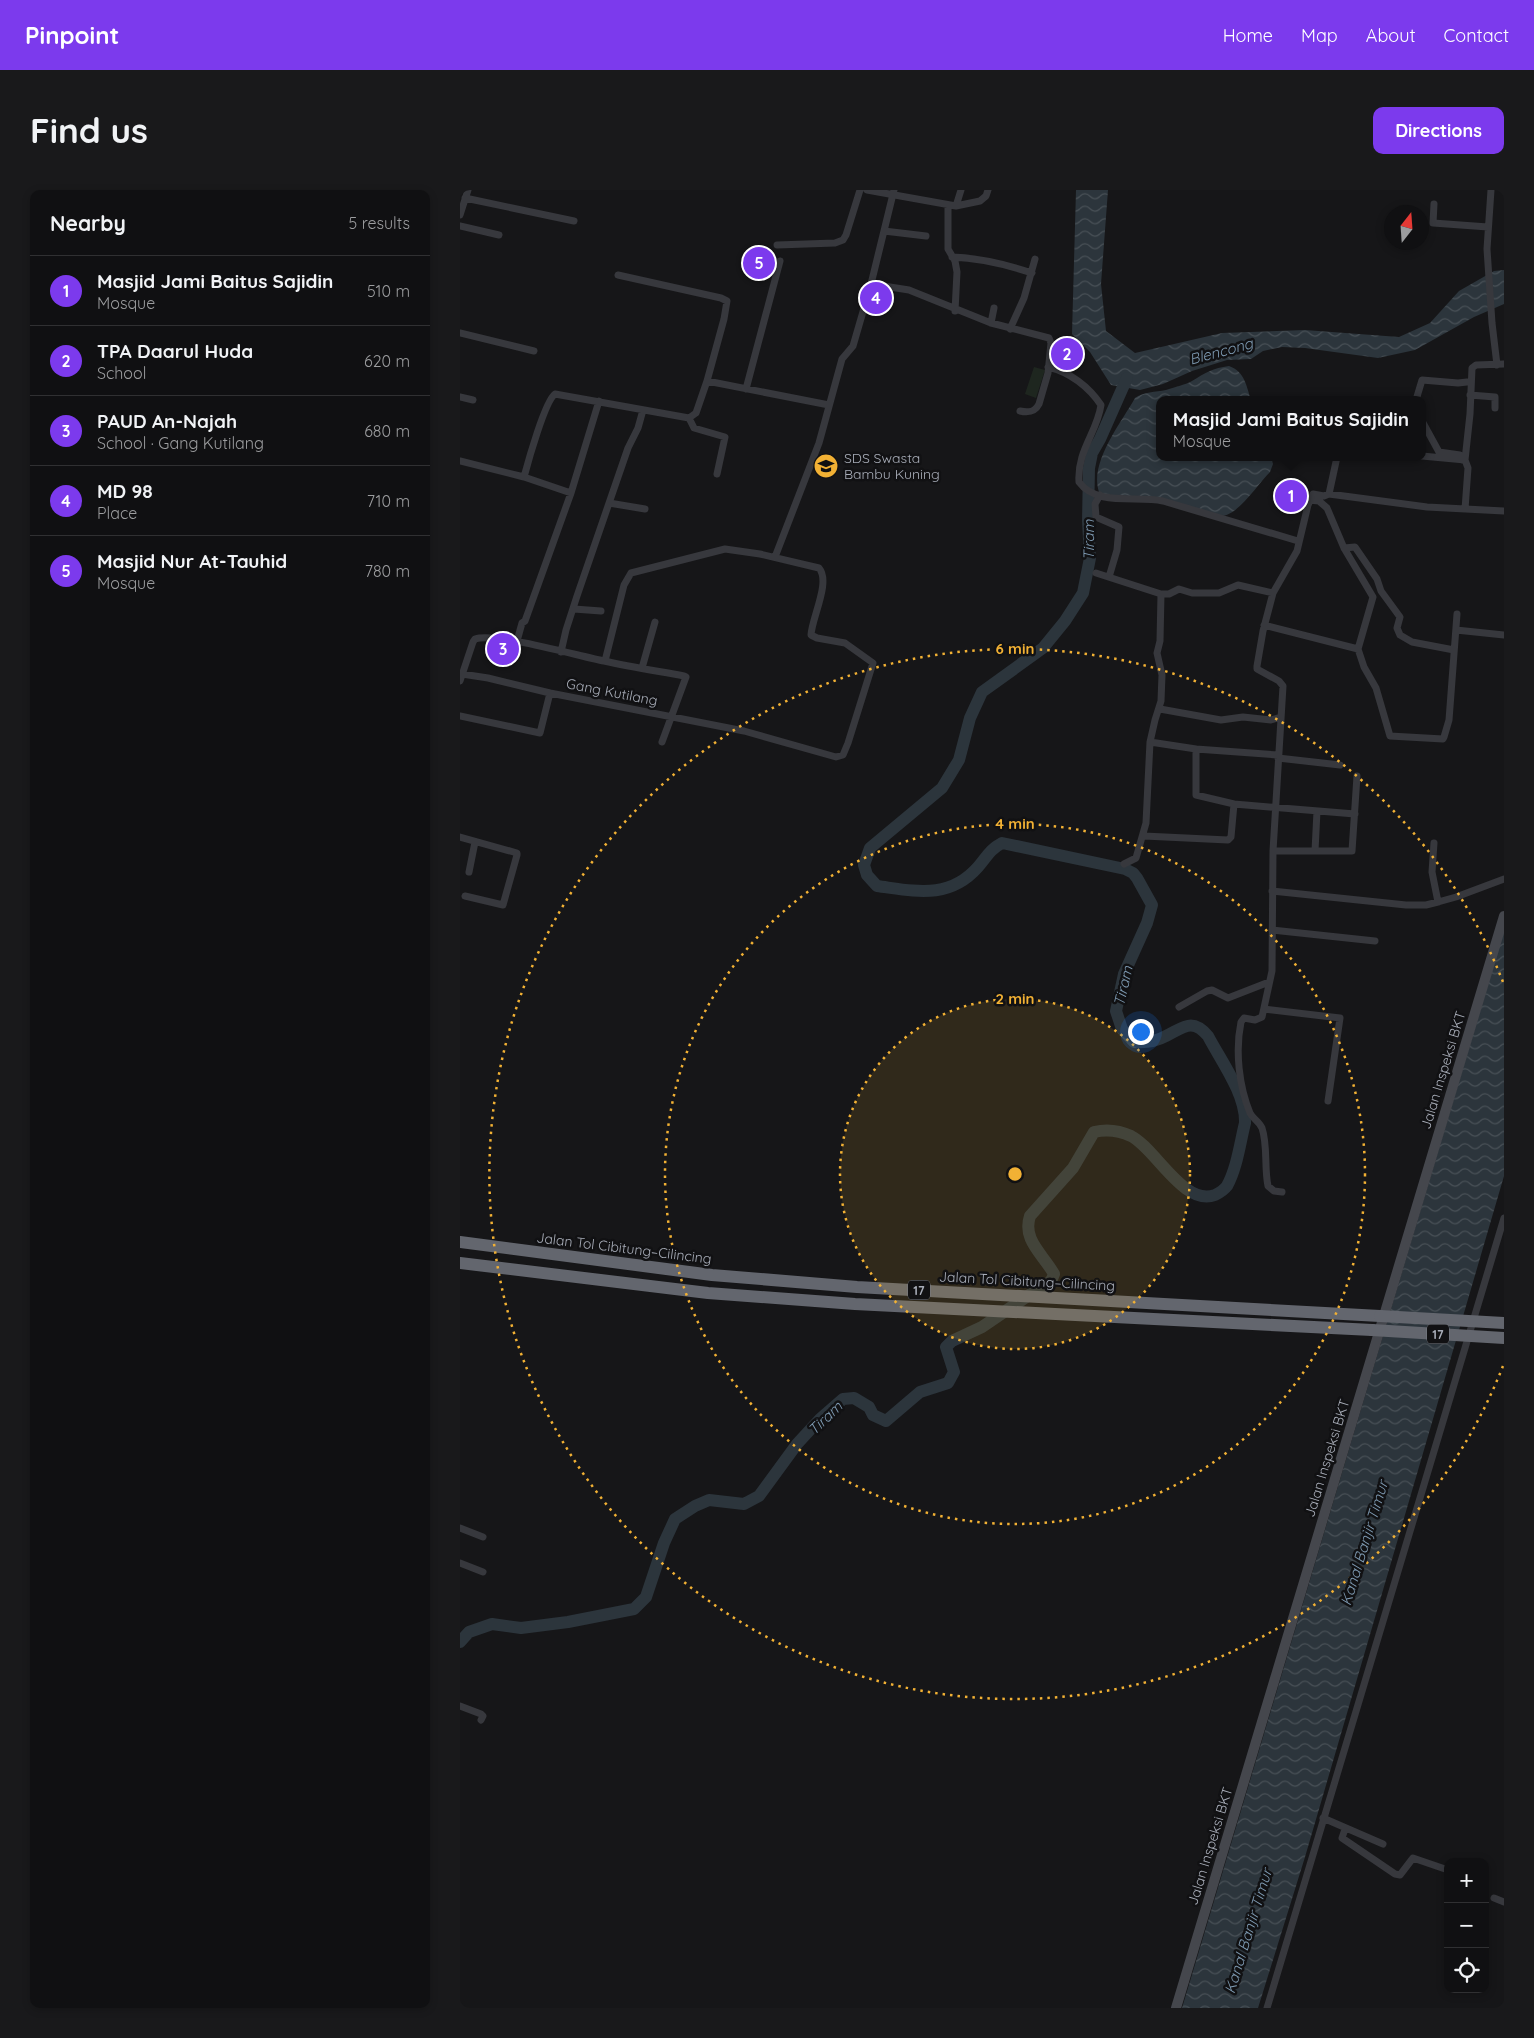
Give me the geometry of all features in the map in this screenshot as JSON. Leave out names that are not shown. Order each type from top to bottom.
[{"type":"highway","name":"Jalan Tol Cibitung–Cilincing","points":[[460,1242],[712,1275],[857,1287],[1504,1323]]},
{"type":"highway","name":"17","points":[[460,1263],[708,1293],[855,1304],[1504,1338]]},
{"type":"street","points":[[460,215],[468,190]]},
{"type":"street","points":[[777,246],[842,241],[846,235],[860,190]]},
{"type":"street","points":[[867,190],[893,193],[956,206],[980,200],[986,196],[988,190]]},
{"type":"street","points":[[956,206],[961,190]]},
{"type":"street","points":[[1464,460],[1470,414],[1472,368],[1501,364],[1491,312],[1488,273],[1488,227],[1491,190]]},
{"type":"street","points":[[606,661],[624,585],[630,573],[725,549],[775,558],[819,443],[842,359],[852,346],[871,284],[893,193]]},
{"type":"street","points":[[465,198],[574,221]]},
{"type":"street","points":[[948,204],[948,249],[955,262],[957,272],[955,310]]},
{"type":"street","points":[[1434,204],[1433,223],[1488,227]]},
{"type":"street","points":[[460,226],[499,235]]},
{"type":"street","points":[[884,231],[926,236]]},
{"type":"street","points":[[952,257],[1001,263],[1032,273]]},
{"type":"street","points":[[1010,329],[1024,298],[1035,259]]},
{"type":"street","points":[[746,389],[780,261]]},
{"type":"street","points":[[524,477],[552,396],[559,394],[689,418],[696,413],[707,381],[727,301],[722,298],[618,275]]},
{"type":"street","points":[[871,284],[909,290],[991,323],[1049,338],[1051,343],[1046,382],[1037,408],[1031,412],[1020,411]]},
{"type":"street","points":[[991,323],[994,308]]},
{"type":"street","points":[[460,333],[534,351]]},
{"type":"street","points":[[1048,367],[1062,370],[1075,379],[1101,405],[1096,422],[1083,450],[1080,466],[1079,482],[1087,490],[1098,495],[1156,499],[1298,541]]},
{"type":"street","points":[[1417,396],[1422,380],[1467,382]]},
{"type":"street","points":[[707,381],[829,405]]},
{"type":"street","points":[[1470,395],[1495,397],[1495,408]]},
{"type":"street","points":[[460,397],[473,400]]},
{"type":"street","points":[[517,641],[522,622],[525,621],[571,493],[599,401]]},
{"type":"street","points":[[561,652],[566,630],[609,503],[643,410]]},
{"type":"street","points":[[689,418],[694,428],[725,437],[717,474]]},
{"type":"street","points":[[1426,428],[1439,452],[1457,454],[1464,460],[1468,468],[1465,509]]},
{"type":"street","points":[[1426,456],[1464,460]]},
{"type":"street","points":[[460,461],[524,477],[571,493]]},
{"type":"street","points":[[1329,494],[1336,461]]},
{"type":"street","points":[[1282,1192],[1274,1191],[1268,1186],[1262,1130],[1260,1124],[1251,1116],[1241,1087],[1239,1058],[1241,1022],[1244,1018],[1260,1019],[1272,971],[1273,851],[1283,684],[1257,669],[1264,625],[1274,593],[1297,552],[1309,500],[1313,494],[1324,496],[1329,494],[1427,507],[1504,511]]},
{"type":"street","points":[[1098,495],[1095,504],[1096,517],[1119,527],[1117,550],[1109,577]]},
{"type":"street","points":[[1309,500],[1319,501],[1327,508],[1344,548],[1373,597],[1358,649],[1364,667],[1376,688],[1390,736],[1442,739],[1447,732],[1457,614]]},
{"type":"street","points":[[609,503],[645,509]]},
{"type":"street","points":[[1344,548],[1355,546],[1377,579],[1381,591],[1400,617],[1397,628],[1400,635],[1412,642],[1454,650]]},
{"type":"street","name":"Gang Kutilang","points":[[461,678],[488,678],[550,693],[744,731],[756,736],[836,757],[842,756],[848,744],[873,663],[844,643],[813,636],[811,632],[822,589],[821,570],[775,558]]},
{"type":"street","points":[[1096,572],[1160,594],[1169,594],[1179,589],[1192,593],[1219,593],[1238,585],[1274,593]]},
{"type":"street","points":[[1124,864],[1136,858],[1144,836],[1148,810],[1150,742],[1155,720],[1160,709],[1162,676],[1157,653],[1160,641],[1160,594]]},
{"type":"street","points":[[574,608],[601,612]]},
{"type":"street","points":[[642,668],[655,622]]},
{"type":"street","points":[[1264,625],[1358,649]]},
{"type":"street","points":[[1456,630],[1504,635]]},
{"type":"street","points":[[461,678],[475,639],[481,637],[517,641],[561,652],[686,677],[662,742]]},
{"type":"street","points":[[460,716],[540,733],[550,693]]},
{"type":"street","points":[[1160,709],[1221,720],[1244,717],[1271,720],[1281,717]]},
{"type":"street","points":[[1150,742],[1340,765]]},
{"type":"street","points":[[1196,749],[1196,795],[1234,804],[1355,814]]},
{"type":"street","points":[[1273,851],[1352,851],[1357,776]]},
{"type":"street","points":[[1144,836],[1228,840],[1231,837],[1234,804]]},
{"type":"street","points":[[1315,851],[1317,811]]},
{"type":"street","points":[[460,837],[517,853],[503,905],[465,896]]},
{"type":"street","points":[[469,872],[475,842]]},
{"type":"street","points":[[1434,843],[1432,872],[1438,902]]},
{"type":"street","points":[[1272,890],[1426,905],[1456,897],[1504,879]]},
{"type":"street","name":"Jalan Inspeksi BKT","points":[[1176,2008],[1504,916]]},
{"type":"street","points":[[1272,930],[1375,941]]},
{"type":"street","points":[[1179,1007],[1207,991],[1212,990],[1228,998],[1268,982]]},
{"type":"street","points":[[1264,1009],[1340,1019],[1328,1101]]},
{"type":"street","points":[[1268,2008],[1323,1818],[1504,1218]]},
{"type":"street","points":[[460,1528],[483,1537]]},
{"type":"street","points":[[460,1563],[483,1572]]},
{"type":"street","points":[[460,1706],[481,1714],[483,1716],[481,1720]]},
{"type":"street","points":[[1323,1818],[1383,1844]]},
{"type":"street","points":[[1345,1829],[1342,1838],[1398,1875],[1413,1858],[1444,1869]]},
{"type":"street","points":[[1494,1898],[1504,1902]]},
{"type":"shaded area","points":[[1034,367],[1045,370],[1036,398],[1025,394]]},
{"type":"water","name":"Blencong","points":[[1076,190],[1108,190],[1101,284],[1106,331],[1135,353],[1222,333],[1305,330],[1399,337],[1430,323],[1459,291],[1494,271],[1504,270],[1504,304],[1474,317],[1415,350],[1378,358],[1305,348],[1282,347],[1263,351],[1251,359],[1227,360],[1192,371],[1163,384],[1140,390],[1111,385],[1090,352],[1072,334]]},
{"type":"water","points":[[1229,366],[1242,375],[1250,396],[1156,396],[1156,461],[1272,461],[1270,472],[1248,498],[1235,510],[1222,516],[1177,504],[1105,495],[1099,492],[1097,481],[1098,469],[1102,456],[1135,398],[1146,393],[1183,385],[1218,368]]},
{"type":"water","name":"Kanal Banjir Timur","points":[[1504,931],[1504,1176],[1305,1857],[1258,2008],[1182,2008]]},
{"type":"waterway","name":"Tiram","points":[[460,1642],[469,1632],[492,1624],[521,1628],[568,1622],[634,1609],[646,1597],[664,1543],[675,1519],[695,1506],[709,1500],[744,1504],[759,1496],[797,1444],[820,1419],[843,1399],[854,1398],[869,1407],[873,1415],[886,1421],[920,1392],[948,1383],[954,1372],[946,1347],[952,1341],[982,1327],[1047,1285],[1052,1279],[1054,1274],[1031,1240],[1028,1225],[1030,1216],[1073,1168],[1094,1132],[1122,1132],[1131,1136],[1140,1142],[1181,1185],[1192,1193],[1203,1196],[1215,1195],[1227,1186],[1238,1155],[1245,1123],[1244,1112],[1237,1089],[1208,1036],[1197,1027],[1187,1026],[1158,1040],[1134,1042],[1122,1029],[1116,1011],[1124,974],[1147,923],[1152,905],[1133,873],[1125,869],[1002,843],[991,851],[967,877],[955,885],[931,891],[877,886],[867,875],[864,865],[870,848],[942,788],[959,760],[970,718],[982,692],[1043,648],[1065,621],[1083,593],[1090,558],[1088,521],[1089,468],[1092,453],[1127,378]]},
{"type":"place","name":"Masjid Nur At-Tauhid","points":[[759,263]]},
{"type":"place","name":"MD 98","points":[[876,298]]},
{"type":"place","name":"TPA Daarul Huda","points":[[1067,354]]},
{"type":"place","name":"SDS Swasta Bambu Kuning","points":[[826,466]]},
{"type":"place","name":"Masjid Jami Baitus Sajidin","points":[[1291,496]]},
{"type":"place","name":"PAUD An-Najah","points":[[503,649]]}]
